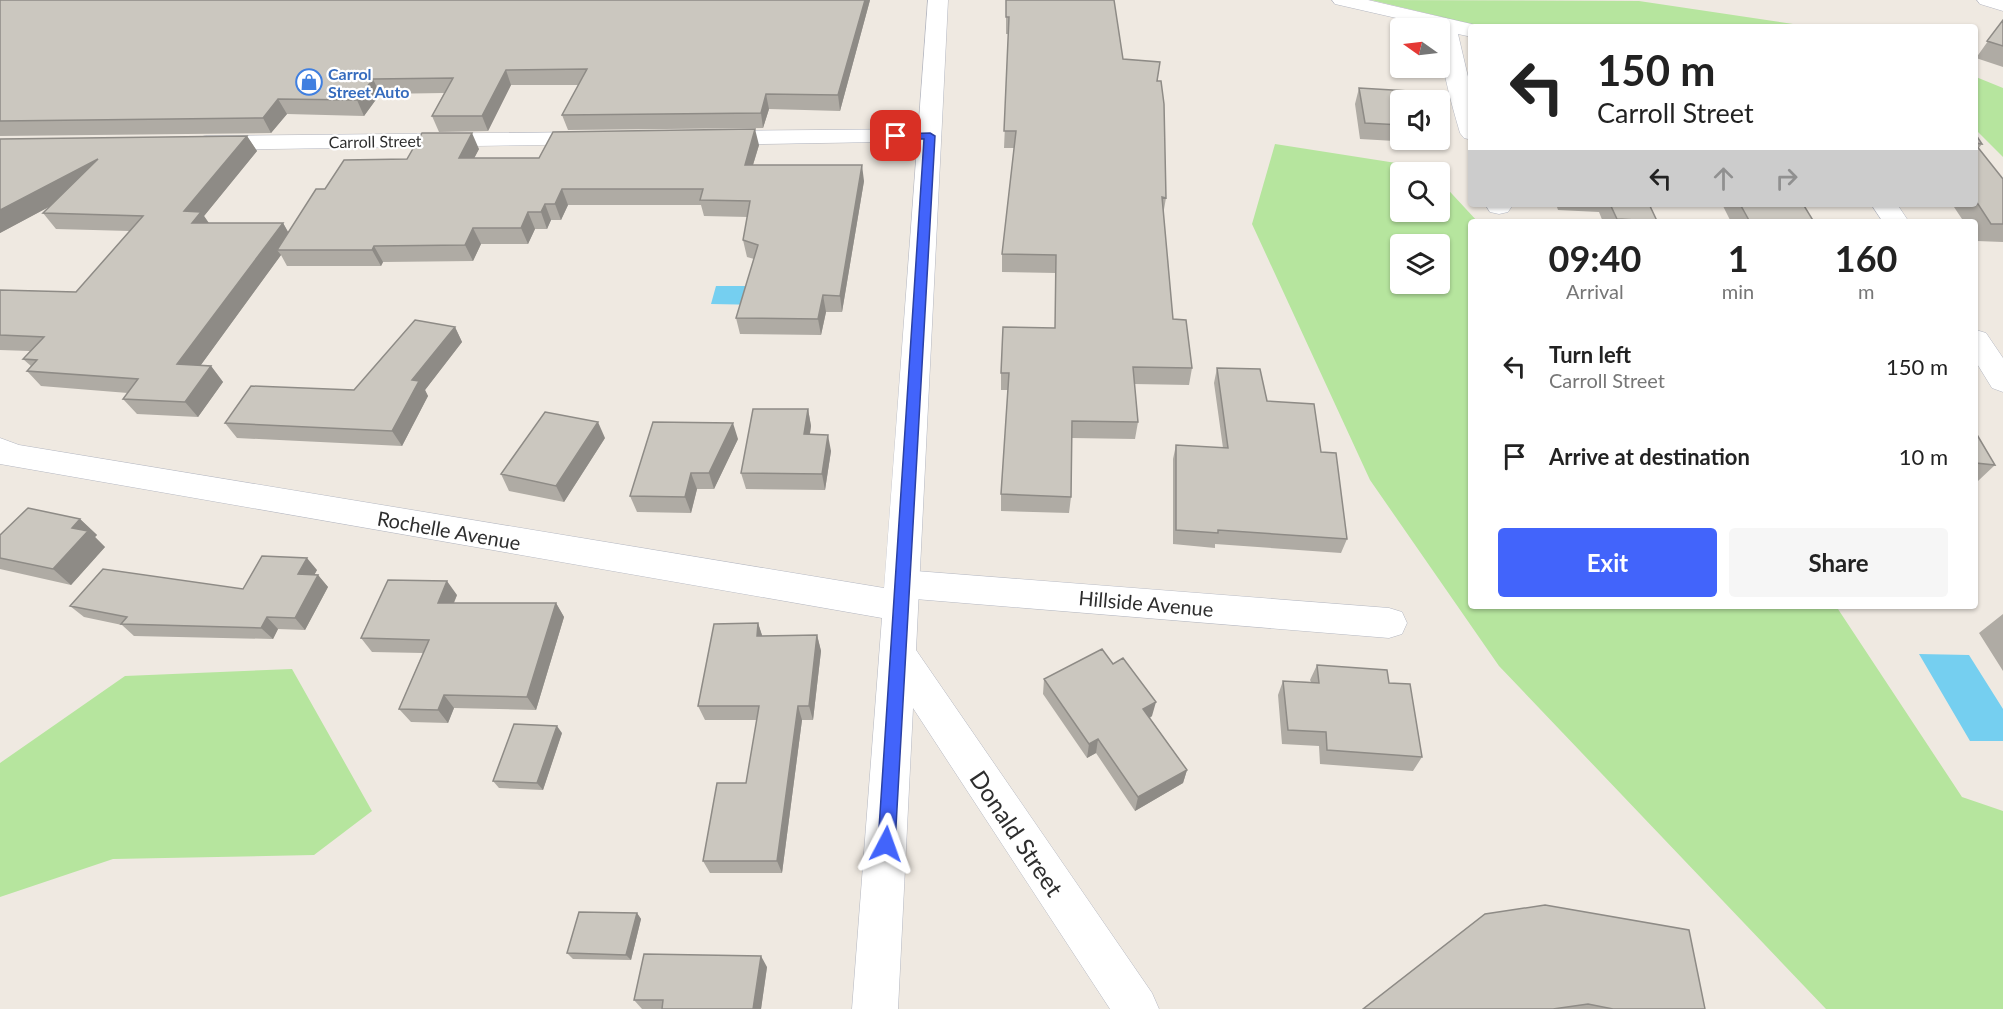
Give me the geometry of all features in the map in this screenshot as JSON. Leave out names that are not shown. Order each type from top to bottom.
[{"type":"street","points":[[875,1009],[938,0]]},
{"type":"street","points":[[1342,0],[1417,18]]},
{"type":"street","points":[[1986,0],[2003,5]]},
{"type":"street","points":[[1450,26],[1468,30]]},
{"type":"street","points":[[1450,47],[1456,81],[1468,121]]},
{"type":"street","points":[[693,138],[930,136]]},
{"type":"street","name":"Carroll Street","points":[[179,143],[621,139]]},
{"type":"street","points":[[1978,343],[2003,381]]},
{"type":"street","name":"Rochelle Avenue","points":[[0,450],[24,458],[901,595]]},
{"type":"street","name":"Hillside Avenue","points":[[901,595],[1389,623]]},
{"type":"street","name":"Donald Street","points":[[898,656],[1136,1009]]},
{"type":"green space","points":[[1371,0],[1639,1],[1793,24],[1471,24]]},
{"type":"green space","points":[[1978,78],[2003,88],[2003,157],[1978,132]]},
{"type":"green space","points":[[1275,144],[1390,162],[1390,222],[1450,222],[1450,192],[1475,219],[1468,219],[1468,609],[1838,609],[1962,797],[2003,811],[2003,1009],[1826,1009],[1499,666],[1370,480],[1252,224]]},
{"type":"green space","points":[[292,669],[372,811],[314,855],[113,859],[0,897],[0,763],[125,676]]},
{"type":"water","points":[[716,286],[773,286],[768,305],[711,304]]},
{"type":"water","points":[[1919,654],[1969,655],[2003,709],[2003,741],[1970,741]]},
{"type":"building","points":[[0,0],[865,0],[838,95],[766,94],[761,113],[562,115],[587,69],[506,70],[482,116],[432,116],[453,78],[373,79],[357,100],[278,99],[263,118],[0,121]]},
{"type":"building","points":[[1006,0],[1114,0],[1123,59],[1160,62],[1157,81],[1161,81],[1164,104],[1166,198],[1162,197],[1173,319],[1186,320],[1192,368],[1133,367],[1138,422],[1072,421],[1071,497],[1001,494],[1009,373],[1001,373],[1003,327],[1055,328],[1056,255],[1002,254],[1016,131],[1004,131],[1009,17],[1006,17]]},
{"type":"building","points":[[2003,20],[2003,46],[1987,41]]},
{"type":"building","points":[[1359,88],[1392,90],[1390,90],[1390,124],[1365,123]]},
{"type":"building","points":[[755,129],[745,165],[862,165],[840,296],[823,295],[818,319],[736,318],[758,245],[743,240],[750,201],[700,200],[703,189],[562,189],[555,204],[545,204],[541,212],[528,212],[521,228],[473,228],[465,245],[374,246],[372,250],[277,250],[316,189],[325,189],[344,160],[407,159],[422,133],[472,133],[459,158],[539,158],[553,132]]},
{"type":"building","points":[[247,136],[184,211],[201,212],[192,223],[283,223],[177,364],[211,366],[185,402],[123,399],[138,379],[27,371],[37,360],[23,359],[44,337],[0,335],[0,290],[76,292],[143,216],[43,213],[98,159],[0,210],[0,139]]},
{"type":"building","points":[[1978,148],[2003,179],[2003,224],[1991,224],[1978,204]]},
{"type":"building","points":[[1611,207],[1650,207],[1656,219],[1617,219]]},
{"type":"building","points":[[1742,207],[1805,207],[1812,219],[1748,219]]},
{"type":"building","points":[[415,320],[455,327],[412,380],[419,381],[392,431],[225,423],[251,386],[354,390]]},
{"type":"building","points":[[1217,368],[1260,369],[1267,401],[1314,404],[1321,452],[1336,453],[1347,539],[1218,530],[1218,533],[1176,530],[1176,445],[1228,448]]},
{"type":"building","points":[[753,409],[808,409],[804,434],[828,435],[822,474],[741,473]]},
{"type":"building","points":[[545,412],[598,422],[556,486],[501,474]]},
{"type":"building","points":[[653,422],[733,423],[709,473],[691,473],[685,497],[630,496]]},
{"type":"building","points":[[1978,436],[1995,465],[1978,463]]},
{"type":"building","points":[[28,508],[80,519],[72,528],[88,531],[53,569],[0,558],[0,535]]},
{"type":"building","points":[[262,556],[307,558],[298,574],[318,575],[295,618],[267,617],[261,628],[121,624],[127,617],[70,606],[103,569],[243,589]]},
{"type":"building","points":[[388,580],[447,581],[438,603],[556,603],[527,697],[444,695],[438,710],[399,709],[429,640],[361,638]]},
{"type":"building","points":[[758,623],[757,636],[817,635],[809,706],[798,706],[777,861],[703,861],[717,783],[746,783],[759,706],[698,706],[714,624]]},
{"type":"building","points":[[1102,649],[1113,664],[1123,658],[1156,702],[1143,709],[1187,770],[1138,797],[1098,739],[1089,744],[1044,679]]},
{"type":"building","points":[[1317,665],[1387,670],[1389,683],[1410,684],[1422,757],[1327,750],[1326,732],[1288,730],[1283,681],[1319,683]]},
{"type":"building","points":[[514,724],[557,726],[537,783],[493,781]]},
{"type":"building","points":[[1545,905],[1689,930],[1705,1009],[1613,1009],[1588,1004],[1553,1009],[1363,1009],[1485,914]]},
{"type":"building","points":[[579,912],[637,913],[626,955],[567,953]]},
{"type":"building","points":[[644,954],[761,956],[753,1009],[662,1009],[663,1000],[634,1000]]},
{"type":"place","name":"Carrol Street Auto","points":[[309,82]]},
{"type":"route","points":[[886,844],[930,136],[896,136]]}]
